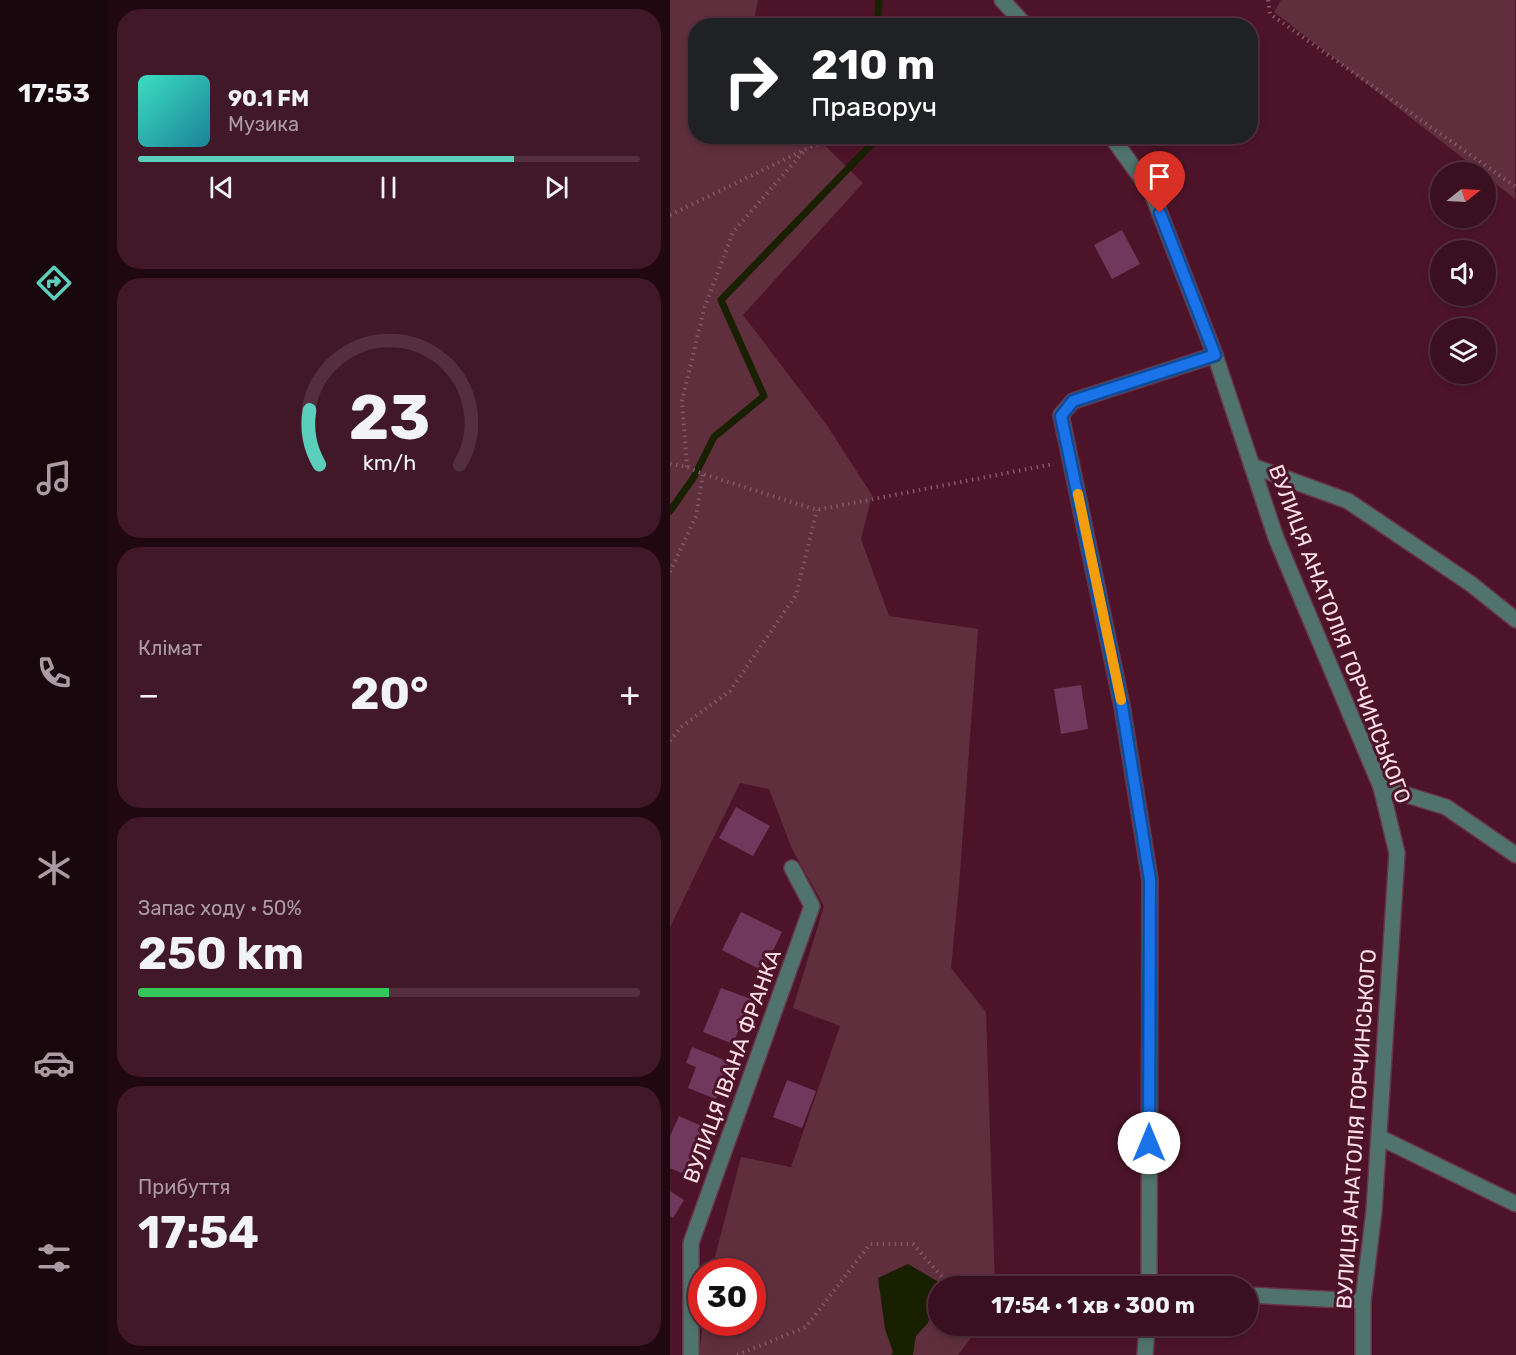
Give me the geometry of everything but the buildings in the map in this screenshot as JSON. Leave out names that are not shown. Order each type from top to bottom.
[{"type":"street","points":[[1002,0],[1019,18]]},
{"type":"street","name":"ВУЛИЦЯ АНАТОЛІЯ ГОРЧИНСЬКОГО","points":[[1117,144],[1152,193],[1215,355],[1276,538],[1381,787],[1397,853],[1374,1211],[1363,1301],[1363,1355]]},
{"type":"street","points":[[1149,1276],[1150,880],[1122,706],[1061,416],[1073,401],[1215,355]]},
{"type":"street","points":[[1252,466],[1348,501],[1471,584],[1516,620]]},
{"type":"street","points":[[1381,787],[1446,807],[1516,855]]},
{"type":"street","name":"ВУЛИЦЯ ІВАНА ФРАНКА","points":[[691,1355],[691,1243],[812,906],[792,868]]},
{"type":"street","points":[[1379,1137],[1516,1204]]},
{"type":"street","points":[[1258,1296],[1363,1301]]},
{"type":"street","points":[[1146,1355],[1147,1336]]},
{"type":"path","points":[[1268,0],[1270,14],[1516,187]]},
{"type":"path","points":[[670,215],[819,144]]},
{"type":"path","points":[[689,469],[682,401],[704,309],[733,232],[806,149]]},
{"type":"path","points":[[670,464],[817,510],[1071,460]]},
{"type":"path","points":[[670,572],[696,516],[703,474]]},
{"type":"path","points":[[670,741],[681,727],[730,691],[796,595],[817,510]]},
{"type":"path","points":[[737,1355],[806,1328],[870,1244],[913,1244],[941,1276]]},
{"type":"shaded area","points":[[670,0],[758,0],[754,18],[688,18],[688,144],[823,144],[863,183],[743,315],[826,424],[872,495],[861,539],[889,616],[978,629],[951,968],[986,1012],[995,1276],[928,1276],[928,1336],[972,1336],[958,1355],[699,1355],[701,1336],[766,1336],[766,1258],[715,1258],[741,1157],[791,1167],[840,1026],[793,1008],[824,906],[792,849],[769,789],[740,783],[670,927]]},
{"type":"shaded area","points":[[1281,0],[1515,0],[1515,199],[1496,184],[1496,162],[1468,162],[1274,12]]},
{"type":"shaded area","points":[[908,1264],[928,1276],[928,1322],[916,1336],[913,1355],[891,1355],[893,1352],[885,1329],[878,1278]]},
{"type":"waterway","points":[[878,18],[879,0]]},
{"type":"waterway","points":[[670,511],[694,477],[714,437],[764,396],[721,300],[870,144]]},
{"type":"slow traffic","points":[[1078,494],[1121,700]]},
{"type":"route","points":[[1149,1143],[1150,880],[1122,706],[1061,416],[1073,401],[1215,355],[1160,213]]}]
